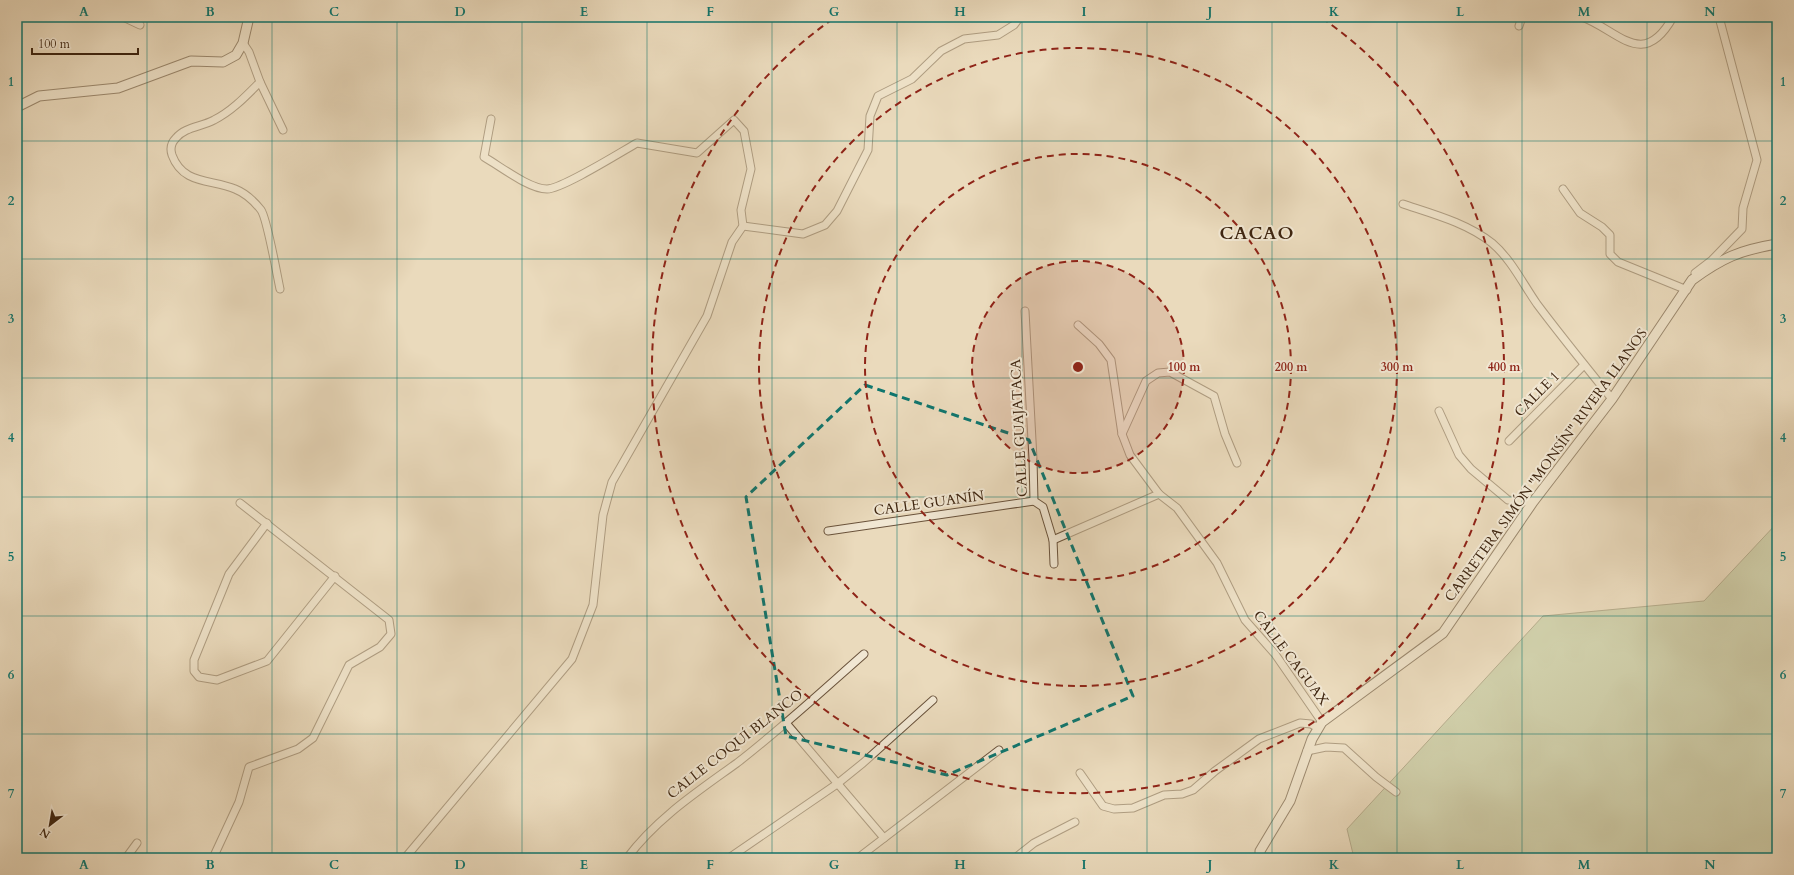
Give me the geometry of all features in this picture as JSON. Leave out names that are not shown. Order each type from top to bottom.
[{"type":"street","points":[[123,17],[140,25]]},
{"type":"street","points":[[17,107],[39,96],[118,88],[191,61],[223,62],[236,55],[243,43],[249,17]]},
{"type":"street","points":[[743,226],[803,234],[825,225],[837,211],[868,150],[870,116],[878,96],[912,79],[941,50],[964,39],[998,35],[1014,25],[1020,17]]},
{"type":"street","points":[[1519,26],[1522,17]]},
{"type":"street","points":[[1582,17],[1625,41],[1646,44],[1665,31],[1673,17]]},
{"type":"street","points":[[1694,276],[1742,229],[1743,208],[1757,160],[1719,17]]},
{"type":"street","points":[[243,43],[249,52],[260,82],[283,130]]},
{"type":"street","points":[[260,82],[226,113],[213,121],[190,128],[177,137],[172,144],[171,152],[177,165],[184,174],[192,178],[236,189],[246,194],[262,212],[280,289]]},
{"type":"street","points":[[405,858],[572,659],[592,605],[604,515],[612,482],[707,316],[732,242],[743,226],[741,210],[751,170],[744,131],[734,120],[697,153],[637,143],[560,185],[547,189],[532,186],[484,157],[491,118]]},
{"type":"street","points":[[1563,189],[1580,213],[1610,234],[1610,254],[1618,262],[1687,290]]},
{"type":"street","points":[[1403,204],[1445,218],[1469,229],[1492,244],[1512,266],[1537,303],[1612,400]]},
{"type":"street","name":"CARRETERA SIMÓN \"MONSÍN\" RIVERA LLANOS","points":[[1260,858],[1260,851],[1290,801],[1307,751],[1320,725],[1443,633],[1533,502],[1612,400],[1687,290],[1694,276],[1736,253],[1777,244]]},
{"type":"street","name":"CALLE GUAJATACA","points":[[1025,311],[1034,501],[1043,507],[1053,540],[1054,564]]},
{"type":"street","name":"CALLE CAGUAX","points":[[1078,325],[1099,344],[1111,360],[1122,434],[1130,455],[1159,494],[1177,508],[1217,563],[1245,620],[1275,654],[1320,725]]},
{"type":"street","name":"CALLE 1","points":[[1509,441],[1584,365]]},
{"type":"street","points":[[1122,434],[1146,381],[1158,372],[1170,372],[1214,396],[1225,434],[1237,463]]},
{"type":"street","points":[[1439,411],[1459,455],[1471,469],[1508,500],[1533,502]]},
{"type":"street","points":[[1053,540],[1159,494]]},
{"type":"street","name":"CALLE GUANÍN","points":[[828,531],[1034,501]]},
{"type":"street","points":[[213,858],[239,802],[249,766],[298,749],[314,738],[349,664],[380,647],[391,634],[389,620],[335,576],[240,503]]},
{"type":"street","points":[[267,523],[229,574],[194,660],[194,671],[199,677],[217,680],[267,661],[335,576]]},
{"type":"street","name":"CALLE COQUÍ BLANCO","points":[[627,858],[641,839],[663,818],[786,723],[864,654]]},
{"type":"street","points":[[730,858],[837,784],[863,763],[933,700]]},
{"type":"street","points":[[1080,773],[1103,806],[1114,809],[1133,808],[1164,795],[1182,794],[1193,790],[1214,771],[1259,740],[1300,722],[1320,725]]},
{"type":"street","points":[[786,723],[884,838]]},
{"type":"street","points":[[1307,751],[1326,747],[1344,748],[1376,777],[1396,792]]},
{"type":"street","points":[[858,858],[999,750]]},
{"type":"street","points":[[1015,858],[1034,843],[1075,822]]},
{"type":"street","points":[[126,858],[137,842]]},
{"type":"highlighted area","points":[[865,385],[1029,440],[1133,696],[947,775],[786,736],[746,497]]},
{"type":"green space","points":[[1777,523],[1777,858],[1354,858],[1347,829],[1543,616],[1704,601]]},
{"type":"district","name":"CACAO","points":[[1257,233]]}]
